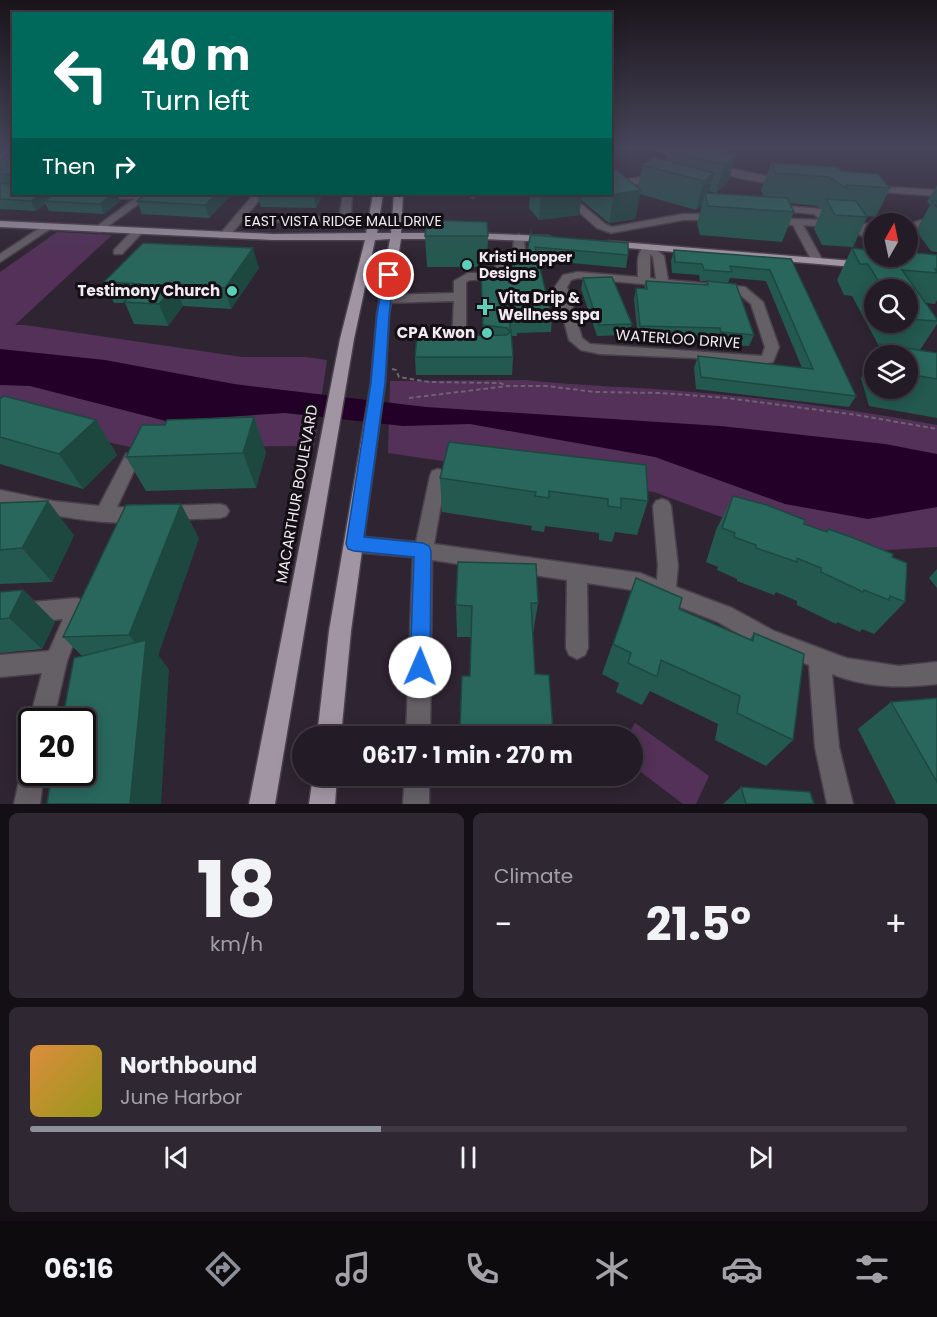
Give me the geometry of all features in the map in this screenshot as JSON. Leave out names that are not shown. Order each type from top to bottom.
[{"type":"main road","name":"MACARTHUR BOULEVARD","points":[[262,804],[340,379],[377,209],[378,195]]},
{"type":"main road","points":[[330,726],[340,631],[378,383],[385,299],[396,236],[399,195]]},
{"type":"main road","name":"EAST VISTA RIDGE MALL DRIVE","points":[[0,224],[224,236],[519,237],[556,240]]},
{"type":"main road","points":[[591,243],[864,265]]},
{"type":"main road","points":[[322,804],[324,786]]},
{"type":"street","points":[[861,188],[937,193]]},
{"type":"street","points":[[100,229],[145,195]]},
{"type":"street","points":[[224,236],[258,195]]},
{"type":"street","points":[[238,218],[327,220],[337,218],[346,212],[347,195]]},
{"type":"street","points":[[565,195],[601,226],[611,230],[715,213],[732,218]]},
{"type":"street","points":[[768,207],[817,211],[830,222]]},
{"type":"street","points":[[754,220],[797,223],[830,222],[863,227],[861,231],[864,233]]},
{"type":"street","points":[[919,226],[928,220],[937,221]]},
{"type":"street","points":[[797,223],[817,261]]},
{"type":"street","points":[[0,259],[46,226]]},
{"type":"street","points":[[919,226],[937,228]]},
{"type":"street","points":[[118,252],[138,231]]},
{"type":"street","points":[[489,346],[466,345],[459,341],[460,280],[468,276],[498,277],[502,273],[502,259],[519,255],[519,237]]},
{"type":"street","points":[[649,247],[658,256],[662,282],[644,280],[642,255],[649,247]]},
{"type":"street","points":[[0,248],[13,250]]},
{"type":"street","name":"WATERLOO DRIVE","points":[[644,280],[585,275],[567,278],[561,287],[576,340],[586,347],[600,350],[694,354],[746,360],[768,359],[772,347],[757,302],[748,294],[733,288],[662,282]]},
{"type":"street","points":[[385,299],[460,297]]},
{"type":"street","points":[[114,535],[114,514],[132,458]]},
{"type":"street","points":[[418,726],[423,551],[438,476]]},
{"type":"street","points":[[0,497],[86,513],[220,511]]},
{"type":"street","points":[[662,506],[668,566],[666,592]]},
{"type":"street","points":[[354,544],[423,551],[640,582],[725,615],[768,639],[846,669],[899,677],[937,673]]},
{"type":"street","points":[[577,572],[577,648]]},
{"type":"street","points":[[44,708],[56,661],[88,587]]},
{"type":"street","points":[[0,615],[77,608]]},
{"type":"street","points":[[819,658],[827,747],[840,804]]},
{"type":"street","points":[[0,666],[56,661]]},
{"type":"street","points":[[27,804],[30,786]]},
{"type":"street","points":[[416,804],[417,786]]},
{"type":"path","points":[[392,369],[396,370],[399,377],[429,382],[500,383],[508,386]]},
{"type":"path","points":[[409,398],[508,386],[727,398],[857,415],[937,429]]},
{"type":"shaded area","points":[[57,232],[112,235],[15,325],[242,357],[306,357],[327,360],[314,448],[294,446],[134,448],[0,418],[0,272]]},
{"type":"shaded area","points":[[0,349],[105,360],[234,384],[426,407],[720,426],[885,444],[937,454],[937,507],[868,519],[785,504],[655,457],[470,424],[403,426],[285,413],[166,421],[30,386],[0,385]]},
{"type":"shaded area","points":[[525,380],[754,398],[937,425],[937,547],[821,554],[654,492],[388,453],[390,381]]},
{"type":"shaded area","points":[[643,729],[709,776],[696,804],[683,804],[643,774]]},
{"type":"building","points":[[0,186],[12,186],[12,195],[40,195],[31,201],[0,199]]},
{"type":"building","points":[[612,186],[635,186],[641,190],[614,194]]},
{"type":"building","points":[[854,186],[888,186],[890,188]]},
{"type":"building","points":[[705,193],[787,198],[794,212],[708,206]]},
{"type":"building","points":[[52,195],[112,195],[100,204],[44,201]]},
{"type":"building","points":[[145,195],[216,195],[205,205],[137,201]]},
{"type":"building","points":[[826,199],[856,201],[864,213],[864,217],[835,215]]},
{"type":"building","points":[[427,220],[487,222],[488,236],[425,236]]},
{"type":"building","points":[[531,232],[532,235],[628,243],[628,255],[535,247],[552,318],[518,319],[518,322],[510,322],[510,332],[507,328],[483,325],[481,270],[515,270],[513,259],[526,258]]},
{"type":"building","points":[[143,243],[253,248],[225,288],[175,285],[159,304],[124,302],[141,284],[104,282]]},
{"type":"building","points":[[852,248],[864,249],[864,264],[860,264]]},
{"type":"building","points":[[674,250],[791,259],[856,396],[701,377],[698,356],[813,369],[770,270],[730,266],[732,272],[704,270],[702,264],[675,262]]},
{"type":"building","points":[[918,253],[937,255],[937,270],[935,269],[937,273],[902,270],[908,279],[877,279],[870,267],[918,267]]},
{"type":"building","points":[[612,277],[632,324],[599,325],[583,278]]},
{"type":"building","points":[[646,281],[708,285],[707,281],[736,284],[754,335],[721,332],[720,328],[640,326],[636,288],[647,289]]},
{"type":"building","points":[[918,292],[937,319],[937,321],[918,320]]},
{"type":"building","points":[[511,331],[513,357],[415,357],[417,336],[507,335]]},
{"type":"building","points":[[918,350],[937,353],[937,379],[918,376]]},
{"type":"building","points":[[4,396],[96,420],[59,454],[0,437],[0,399]]},
{"type":"building","points":[[254,417],[243,453],[126,457],[142,425],[165,425],[167,420]]},
{"type":"building","points":[[449,442],[646,465],[648,501],[621,498],[621,508],[608,506],[608,499],[549,491],[549,498],[535,496],[536,492],[440,478]]},
{"type":"building","points":[[733,496],[767,505],[805,520],[804,524],[827,532],[828,529],[893,554],[892,557],[907,563],[905,602],[890,596],[889,600],[864,590],[863,592],[821,572],[821,568],[797,558],[797,562],[756,548],[756,545],[734,537],[735,533],[722,528]]},
{"type":"building","points":[[48,501],[22,548],[0,550],[0,503]]},
{"type":"building","points":[[181,504],[129,635],[63,637],[126,505]]},
{"type":"building","points":[[458,562],[536,564],[538,603],[531,603],[535,674],[549,675],[553,726],[460,726],[462,676],[470,676],[472,606],[456,605]]},
{"type":"building","points":[[636,578],[682,598],[679,609],[753,641],[754,633],[804,654],[793,740],[737,713],[740,696],[661,660],[657,677],[628,663],[631,653],[613,644]]},
{"type":"building","points":[[23,590],[9,618],[0,619],[0,592]]},
{"type":"building","points":[[146,640],[130,804],[47,804],[50,786],[96,786],[96,708],[65,708],[74,658]]},
{"type":"building","points":[[937,698],[937,782],[891,702]]},
{"type":"building","points":[[741,787],[810,792],[814,804],[746,804]]},
{"type":"place","name":"Kristi Hopper Designs","points":[[467,265]]},
{"type":"place","name":"Testimony Church","points":[[232,291]]},
{"type":"place","name":"Vita Drip & Wellness spa","points":[[485,307]]},
{"type":"place","name":"CPA Kwon","points":[[487,333]]},
{"type":"route","points":[[389,275],[383,315],[378,383],[354,544],[423,551],[420,667]]}]
